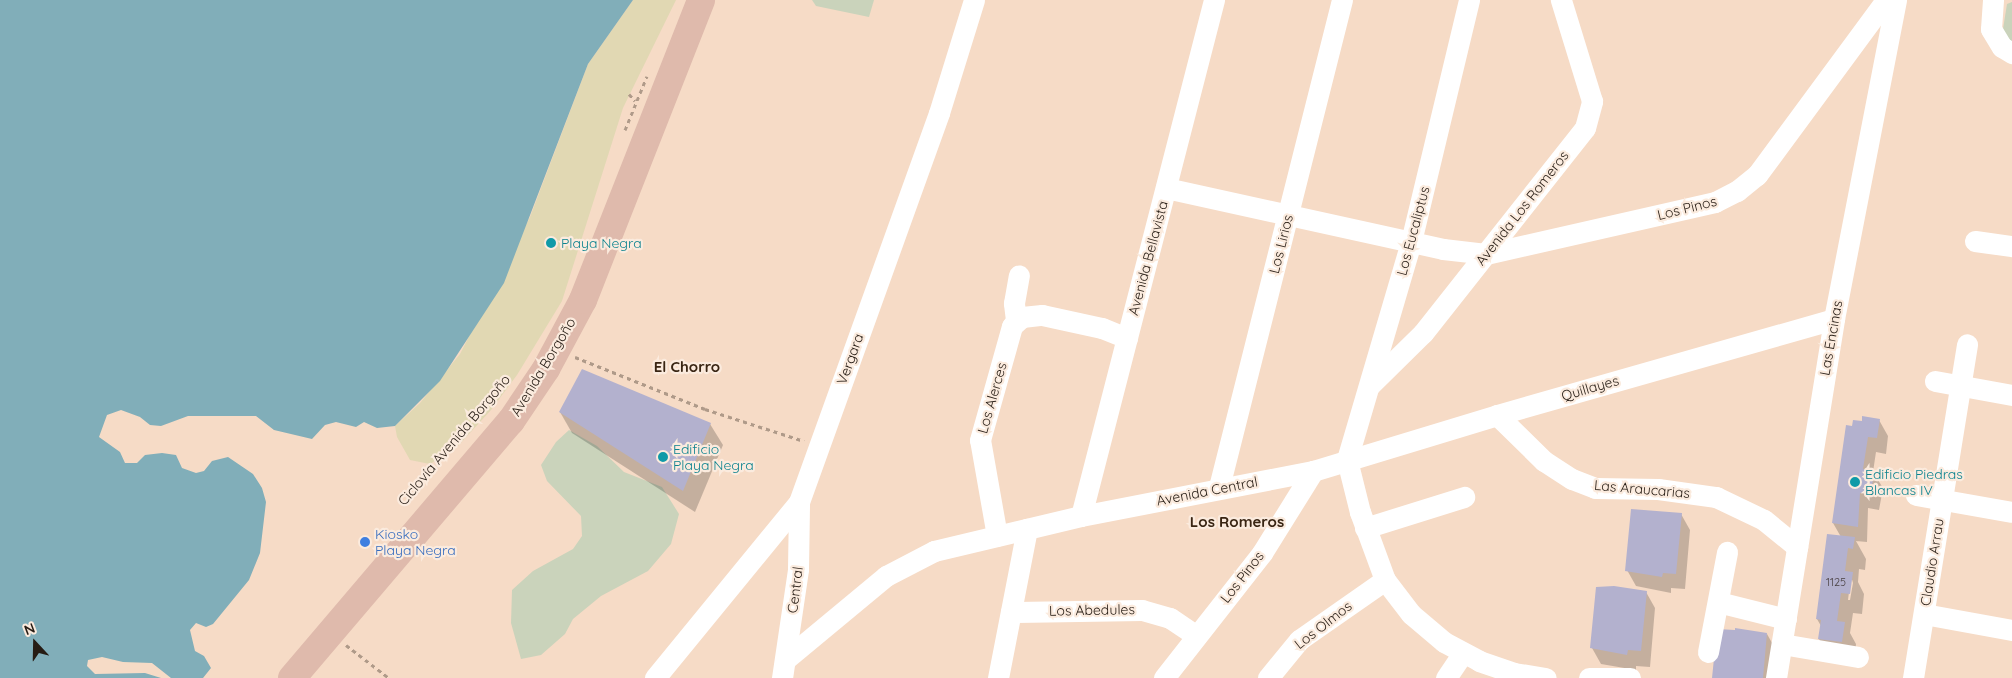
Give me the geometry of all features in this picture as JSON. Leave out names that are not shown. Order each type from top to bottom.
[{"type":"main road","name":"Avenida Borgoño","points":[[292,678],[511,422],[557,350],[583,300],[701,0]]},
{"type":"street","name":"Vergara","points":[[655,678],[799,502],[939,113],[974,0]]},
{"type":"street","name":"Avenida Bellavista","points":[[1081,516],[1215,0]]},
{"type":"street","name":"Los Lirios","points":[[1219,487],[1342,0]]},
{"type":"street","name":"Los Eucaliptus","points":[[1347,460],[1412,242],[1469,0]]},
{"type":"street","name":"Avenida Los Romeros","points":[[1369,386],[1423,333],[1585,128],[1591,114],[1589,87],[1561,0]]},
{"type":"street","name":"Los Pinos","points":[[1486,254],[1703,205],[1737,192],[1757,175],[1886,0]]},
{"type":"street","name":"Las Encinas","points":[[1776,678],[1834,319],[1896,0]]},
{"type":"street","points":[[1993,0],[1992,29],[2002,47],[2012,54]]},
{"type":"street","points":[[1166,188],[1412,242],[1486,254]]},
{"type":"street","points":[[1975,241],[2012,246]]},
{"type":"street","name":"Los Alerces","points":[[998,536],[980,440],[1016,320],[1014,303],[1019,275]]},
{"type":"street","points":[[1016,320],[1042,315],[1102,328],[1127,338]]},
{"type":"street","name":"Quillayes","points":[[1347,460],[1497,415],[1834,319]]},
{"type":"street","name":"Claudio Arrau","points":[[1913,678],[1967,344]]},
{"type":"street","points":[[1936,381],[2012,395]]},
{"type":"street","name":"Las Araucarias","points":[[1497,415],[1544,461],[1572,479],[1595,488],[1658,489],[1716,497],[1764,520],[1797,547]]},
{"type":"street","points":[[1347,460],[1365,528],[1385,580],[1416,619],[1463,653],[1496,668],[1546,678]]},
{"type":"street","name":"Avenida Central","points":[[784,669],[903,565],[934,551],[1081,516],[1219,487],[1313,472],[1347,460]]},
{"type":"street","name":"Los Pinos","points":[[1164,678],[1262,553],[1313,472]]},
{"type":"street","points":[[1916,495],[2012,512]]},
{"type":"street","points":[[1365,528],[1464,497]]},
{"type":"street","name":"Central","points":[[784,669],[798,569],[799,502]]},
{"type":"street","points":[[998,678],[1027,529]]},
{"type":"street","points":[[1708,652],[1727,552]]},
{"type":"street","name":"Los Olmos","points":[[1268,678],[1299,640],[1385,580]]},
{"type":"street","points":[[1718,602],[1786,619]]},
{"type":"street","name":"Los Abedules","points":[[1011,612],[1142,610],[1170,618],[1197,636]]},
{"type":"street","points":[[1924,614],[2012,630]]},
{"type":"street","points":[[1782,644],[1858,657]]},
{"type":"street","points":[[1446,678],[1463,653]]},
{"type":"street","points":[[1589,678],[1630,678]]},
{"type":"path","points":[[624,135],[648,74]]},
{"type":"path","points":[[557,350],[705,409],[819,446]]},
{"type":"path","points":[[330,632],[389,678]]},
{"type":"green space","points":[[812,0],[874,0],[869,17],[816,6]]},
{"type":"green space","points":[[2012,2],[2012,47],[2003,29],[2007,4]]},
{"type":"green space","points":[[569,430],[597,446],[624,472],[662,487],[679,514],[671,544],[648,571],[601,596],[573,619],[565,634],[541,655],[521,659],[511,623],[512,590],[533,571],[573,549],[582,536],[581,516],[547,481],[541,465],[556,442]]},
{"type":"sand","name":"Playa Negra","points":[[633,0],[676,0],[623,108],[562,301],[517,375],[491,410],[458,446],[430,464],[410,460],[397,437],[395,426],[420,403],[460,354],[530,217],[588,64]]},
{"type":"water","points":[[0,0],[633,0],[588,64],[504,283],[440,381],[395,426],[377,428],[364,422],[356,427],[336,422],[325,425],[312,439],[274,430],[256,416],[188,416],[161,426],[150,425],[140,417],[121,410],[107,415],[99,437],[120,452],[125,463],[137,463],[145,455],[162,453],[176,455],[182,468],[196,473],[204,471],[212,461],[228,457],[253,474],[262,488],[266,502],[260,553],[249,580],[213,624],[206,627],[196,623],[190,630],[195,651],[204,656],[211,668],[203,678],[171,678],[152,663],[123,662],[102,657],[88,660],[87,666],[95,674],[145,673],[161,678],[0,678]]},
{"type":"building","name":"Edificio Playa Negra","points":[[582,369],[711,423],[683,491],[559,412]]},
{"type":"building","name":"Edificio Piedras Blancas IV","points":[[1862,416],[1880,419],[1877,438],[1868,437],[1863,469],[1874,471],[1871,494],[1860,493],[1858,527],[1832,523],[1846,425],[1852,426],[1853,420],[1862,421]]},
{"type":"building","points":[[1631,509],[1682,513],[1676,574],[1663,573],[1662,577],[1625,571]]},
{"type":"building","points":[[1827,534],[1855,537],[1853,549],[1848,548],[1845,571],[1853,572],[1850,594],[1841,593],[1837,621],[1845,622],[1842,642],[1818,639],[1821,620],[1816,619]]},
{"type":"building","points":[[1614,586],[1647,591],[1641,651],[1628,650],[1627,655],[1590,648],[1596,587]]},
{"type":"building","points":[[1735,628],[1767,633],[1763,678],[1712,678],[1717,629],[1735,630]]},
{"type":"place","name":"Playa Negra","points":[[551,243]]},
{"type":"place","name":"Edificio Playa Negra","points":[[663,457]]},
{"type":"place","name":"Edificio Piedras Blancas IV","points":[[1855,482]]},
{"type":"place","name":"Kiosko Playa Negra","points":[[365,542]]},
{"type":"district","name":"El Chorro","points":[[687,367]]},
{"type":"district","name":"Los Romeros","points":[[1237,522]]}]
